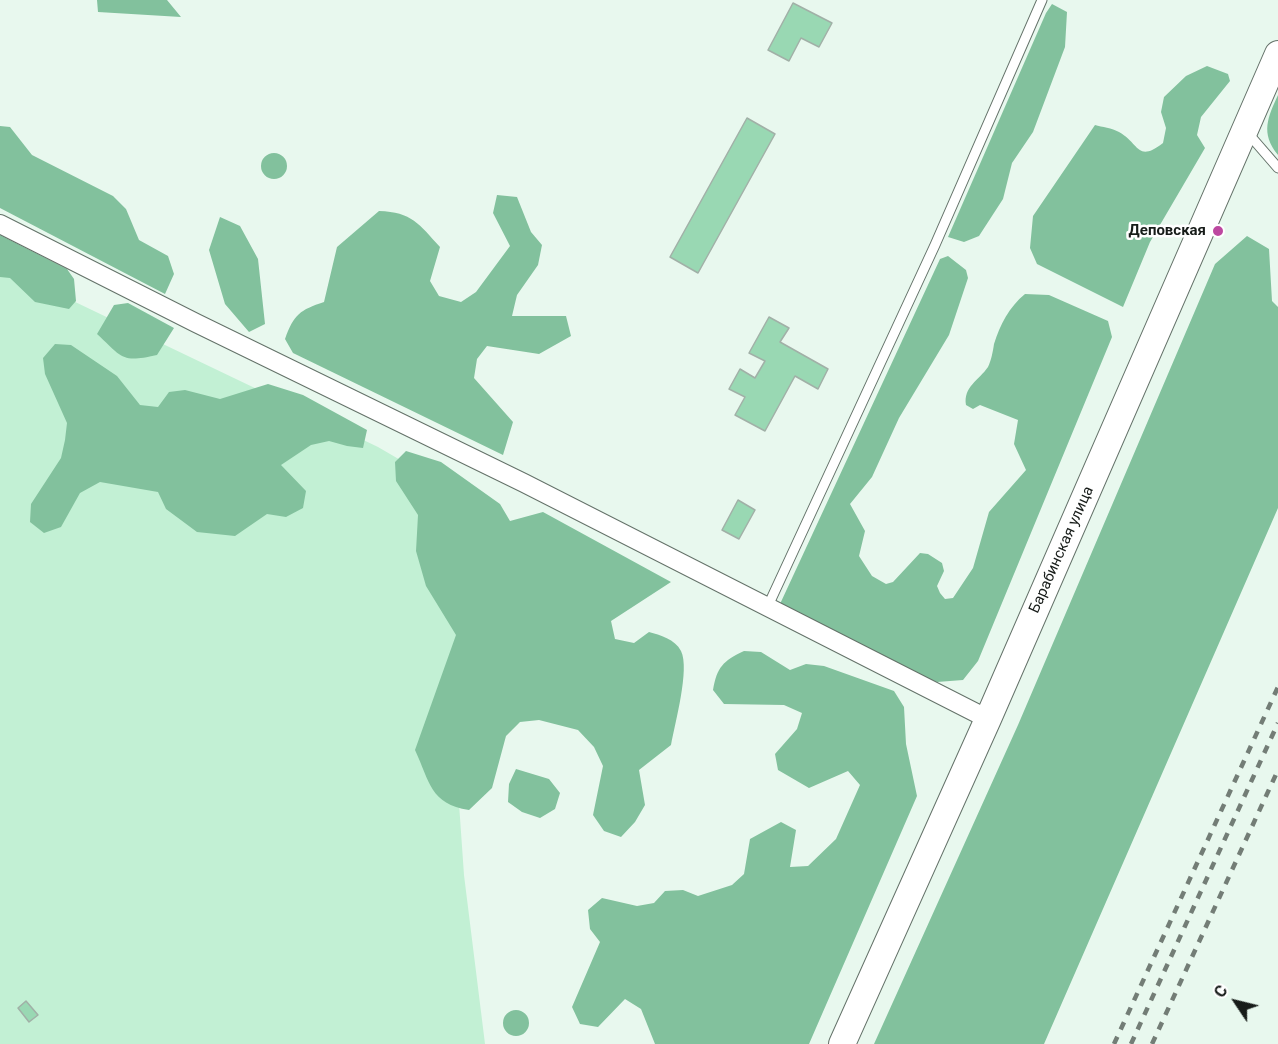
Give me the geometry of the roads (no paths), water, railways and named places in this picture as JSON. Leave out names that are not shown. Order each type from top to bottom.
[{"type":"main road","name":"Барабинская улица","points":[[842,1044],[988,719],[1278,54]]},
{"type":"street","points":[[0,224],[196,323],[524,483],[988,719]]},
{"type":"lane","points":[[767,608],[935,245],[1042,0]]},
{"type":"lane","points":[[1246,130],[1278,168]]},
{"type":"railway","points":[[1114,1044],[1278,687]]},
{"type":"railway","points":[[1131,1044],[1278,723]]},
{"type":"railway","points":[[1152,1044],[1278,770]]},
{"type":"place","name":"Деповская","points":[[1218,231]]}]
